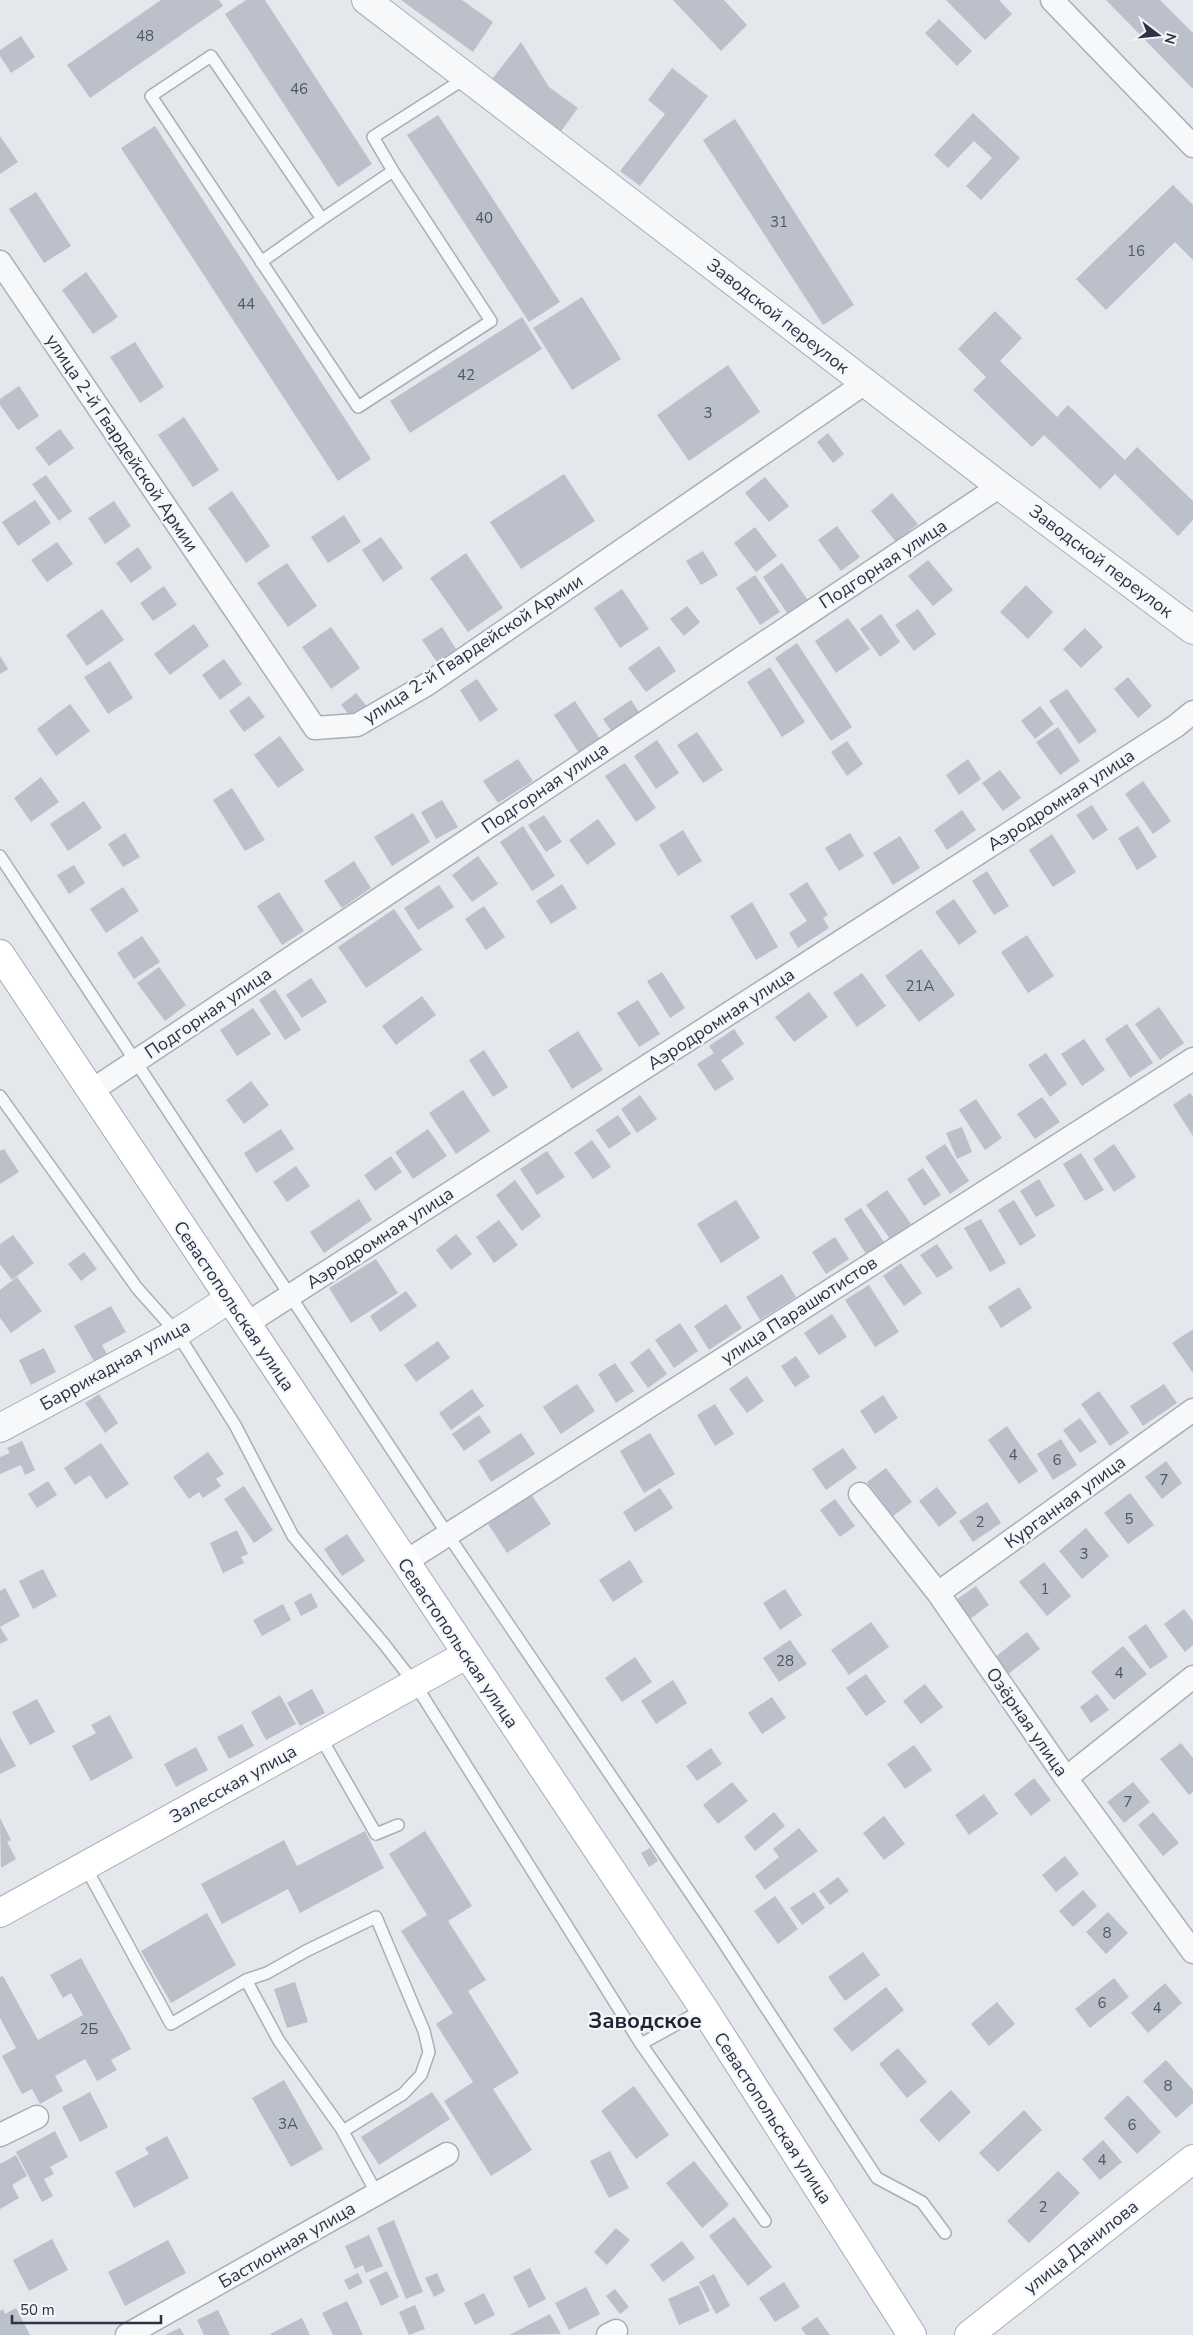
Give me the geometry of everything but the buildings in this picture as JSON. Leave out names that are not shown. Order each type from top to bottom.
[{"type":"main road","name":"Севастопольская улица","points":[[0,954],[704,2009],[912,2335]]},
{"type":"main road","name":"Залесская улица","points":[[0,1913],[466,1655]]},
{"type":"main road","name":"улица Данилова","points":[[969,2335],[1188,2166]]},
{"type":"street","name":"Заводской переулок","points":[[366,0],[1000,486],[1193,630]]},
{"type":"street","points":[[1052,0],[1193,146]]},
{"type":"street","name":"улица 2-й Гвардейской Армии","points":[[0,262],[315,728],[358,725],[426,685],[865,382]]},
{"type":"street","name":"Подгорная улица","points":[[91,1092],[1000,486]]},
{"type":"street","name":"Аэродромная улица","points":[[246,1324],[1176,726],[1193,712]]},
{"type":"street","name":"улица Парашютистов","points":[[405,1562],[1193,1058]]},
{"type":"street","name":"Баррикадная улица","points":[[0,1428],[178,1332],[229,1299]]},
{"type":"street","name":"Курганная улица","points":[[938,1593],[1193,1410]]},
{"type":"street","name":"Озёрная улица","points":[[860,1494],[938,1593],[1066,1778],[1193,1952]]},
{"type":"street","points":[[1066,1778],[1193,1677]]},
{"type":"street","points":[[0,2135],[37,2117]]},
{"type":"street","name":"Бастионная улица","points":[[127,2335],[447,2154]]},
{"type":"lane","points":[[322,219],[211,56],[151,96],[358,407],[491,321],[372,137],[467,77]]},
{"type":"lane","points":[[262,262],[393,171]]},
{"type":"lane","points":[[0,856],[448,1535],[718,1934],[877,2178],[922,2202],[946,2233]]},
{"type":"lane","points":[[0,1096],[137,1288],[178,1332],[235,1425],[293,1536],[415,1684],[641,2044],[765,2221]]},
{"type":"lane","points":[[320,1736],[376,1834],[398,1825]]},
{"type":"lane","points":[[85,1866],[171,2024],[246,1980],[267,1973],[306,1951],[376,1917],[424,2031],[429,2052],[421,2075],[403,2094],[343,2131]]},
{"type":"lane","points":[[246,1980],[279,2041],[343,2131],[377,2194]]},
{"type":"lane","points":[[641,2044],[704,2009]]},
{"type":"district","name":"Заводское","points":[[645,2021]]}]
